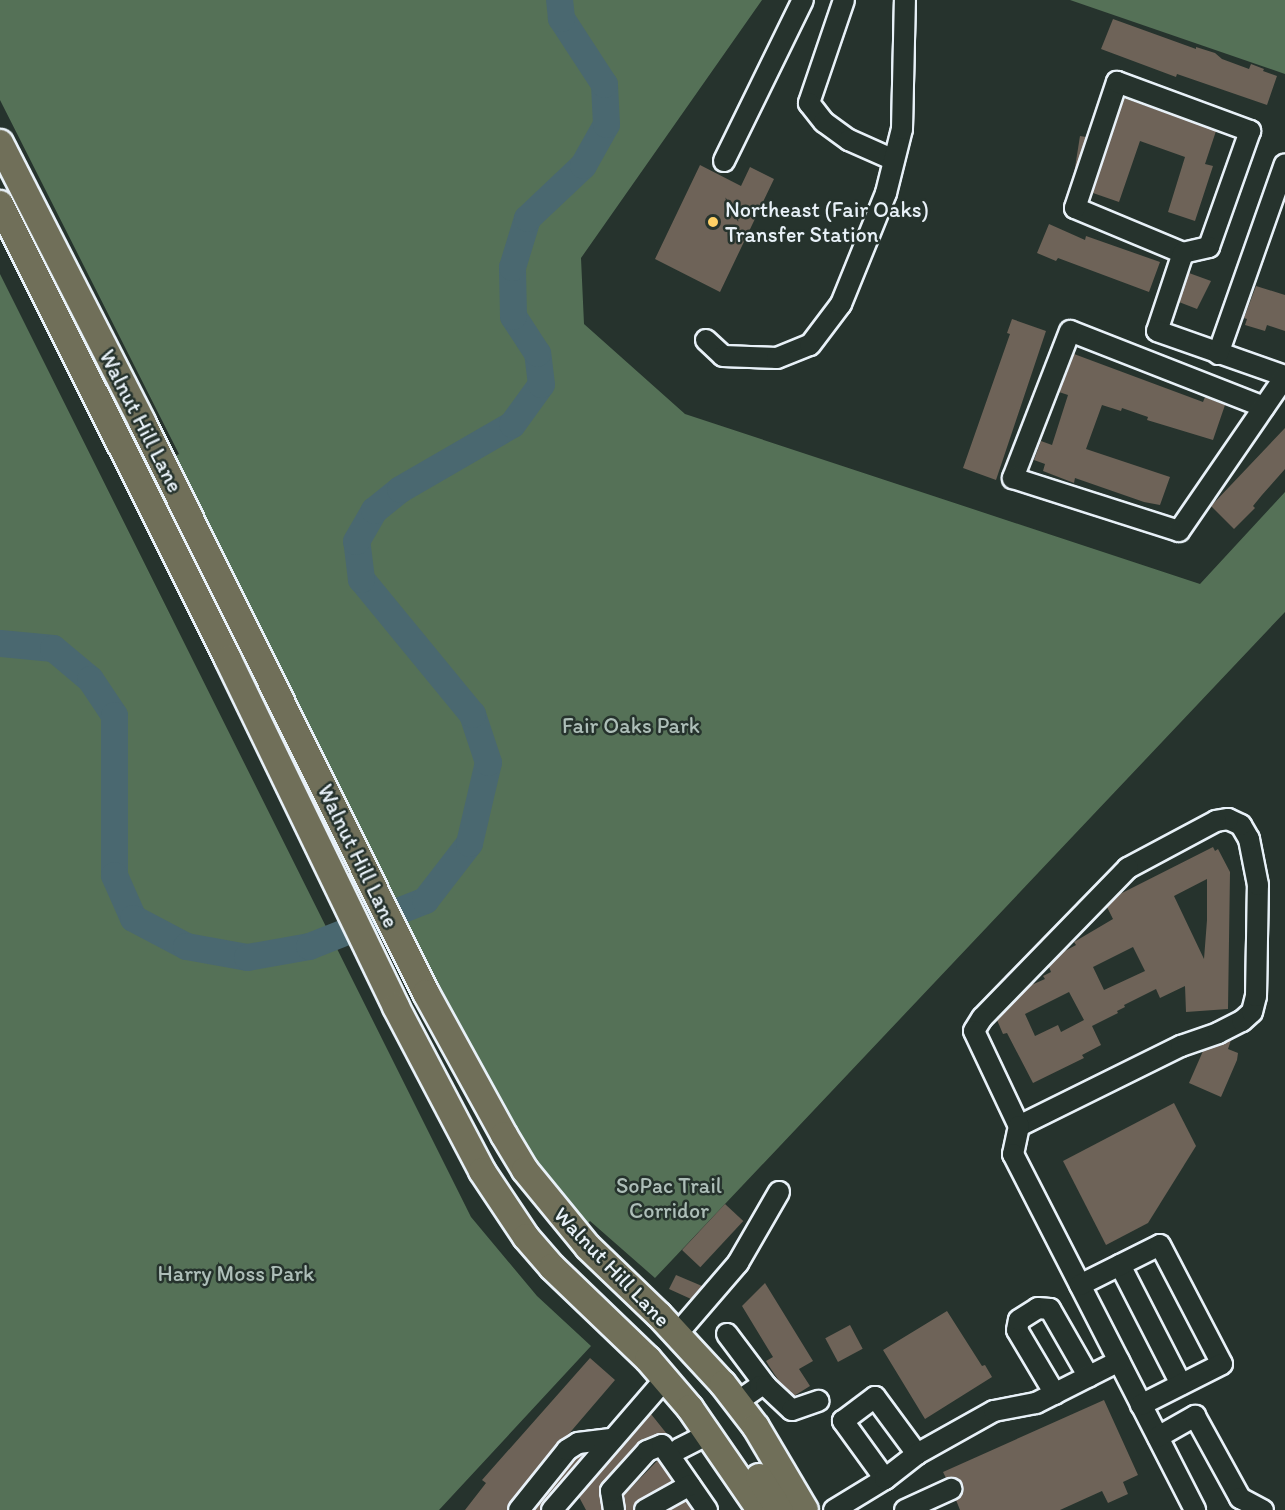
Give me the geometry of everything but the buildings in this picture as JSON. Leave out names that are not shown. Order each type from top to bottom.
[{"type":"main road","name":"Walnut Hill Lane","points":[[0,143],[142,422],[426,993],[525,1170],[588,1247],[685,1342],[737,1402],[756,1427],[805,1510]]},
{"type":"main road","name":"Walnut Hill Lane","points":[[0,204],[223,648],[455,1125],[520,1229],[552,1267],[648,1359],[709,1434],[760,1510]]},
{"type":"main road","points":[[665,1379],[685,1342]]},
{"type":"main road","points":[[731,1465],[760,1477],[780,1510]]},
{"type":"street","points":[[724,162],[803,0]]},
{"type":"street","points":[[844,0],[809,103],[824,122],[849,140],[894,160]]},
{"type":"street","points":[[706,339],[723,356],[777,358],[810,345],[841,304],[886,193],[902,129],[905,0]]},
{"type":"street","points":[[1117,81],[1250,131],[1209,247],[1183,253],[1075,208],[1117,81]]},
{"type":"street","points":[[1218,354],[1285,164]]},
{"type":"street","points":[[1183,253],[1156,331],[1285,376],[1179,531],[1013,478],[1070,331],[1263,407]]},
{"type":"street","points":[[1019,1126],[1181,1046],[1218,1033],[1242,1021],[1252,1012],[1256,996],[1258,885],[1248,839],[1240,825],[1228,819],[1216,821],[1128,868],[982,1018],[974,1031],[1019,1126],[1013,1154],[1196,1510]]},
{"type":"street","points":[[685,1342],[738,1263],[779,1192]]},
{"type":"street","points":[[1080,1285],[1160,1245],[1222,1364],[1141,1405]]},
{"type":"street","points":[[1120,1265],[1181,1384]]},
{"type":"street","points":[[1055,1394],[1017,1330],[1020,1320],[1038,1308],[1050,1309],[1089,1377]]},
{"type":"street","points":[[727,1334],[766,1386],[792,1410],[818,1401]]},
{"type":"street","points":[[841,1508],[885,1479],[917,1454],[994,1411],[1036,1402],[1119,1361]]},
{"type":"street","points":[[562,1505],[613,1439],[665,1379]]},
{"type":"street","points":[[737,1402],[760,1386],[766,1386]]},
{"type":"street","points":[[885,1479],[850,1446],[843,1421],[875,1397],[917,1454]]},
{"type":"street","points":[[1158,1437],[1195,1416],[1239,1498],[1263,1510]]},
{"type":"street","points":[[679,1449],[709,1434]]},
{"type":"street","points":[[519,1510],[567,1450],[578,1443],[613,1439]]},
{"type":"street","points":[[614,1510],[611,1491],[647,1451],[662,1445],[707,1510]]},
{"type":"street","points":[[645,1510],[690,1485]]},
{"type":"street","points":[[905,1510],[951,1489]]},
{"type":"green space","name":"Fair Oaks Park","points":[[0,0],[762,0],[581,258],[584,324],[685,414],[1200,584],[1285,492],[1285,612],[655,1278],[590,1221],[585,1226],[542,1181],[438,985],[413,993],[149,470],[179,454],[0,100]]},
{"type":"green space","points":[[1070,0],[1285,0],[1285,74]]},
{"type":"green space","name":"Harry Moss Park","points":[[0,274],[471,1217],[537,1296],[591,1346],[439,1510],[0,1510]]},
{"type":"waterway","points":[[0,643],[53,648],[90,679],[114,715],[114,875],[133,918],[186,946],[247,957],[309,946],[425,900],[469,843],[488,762],[472,714],[361,579],[356,541],[374,510],[400,489],[512,424],[541,384],[537,353],[513,316],[512,267],[527,218],[583,165],[606,124],[604,84],[561,18],[559,0]]},
{"type":"place","name":"Northeast (Fair Oaks) Transfer Station","points":[[713,222]]},
{"type":"park label","name":"SoPac Trail Corridor","points":[[669,1198]]}]
